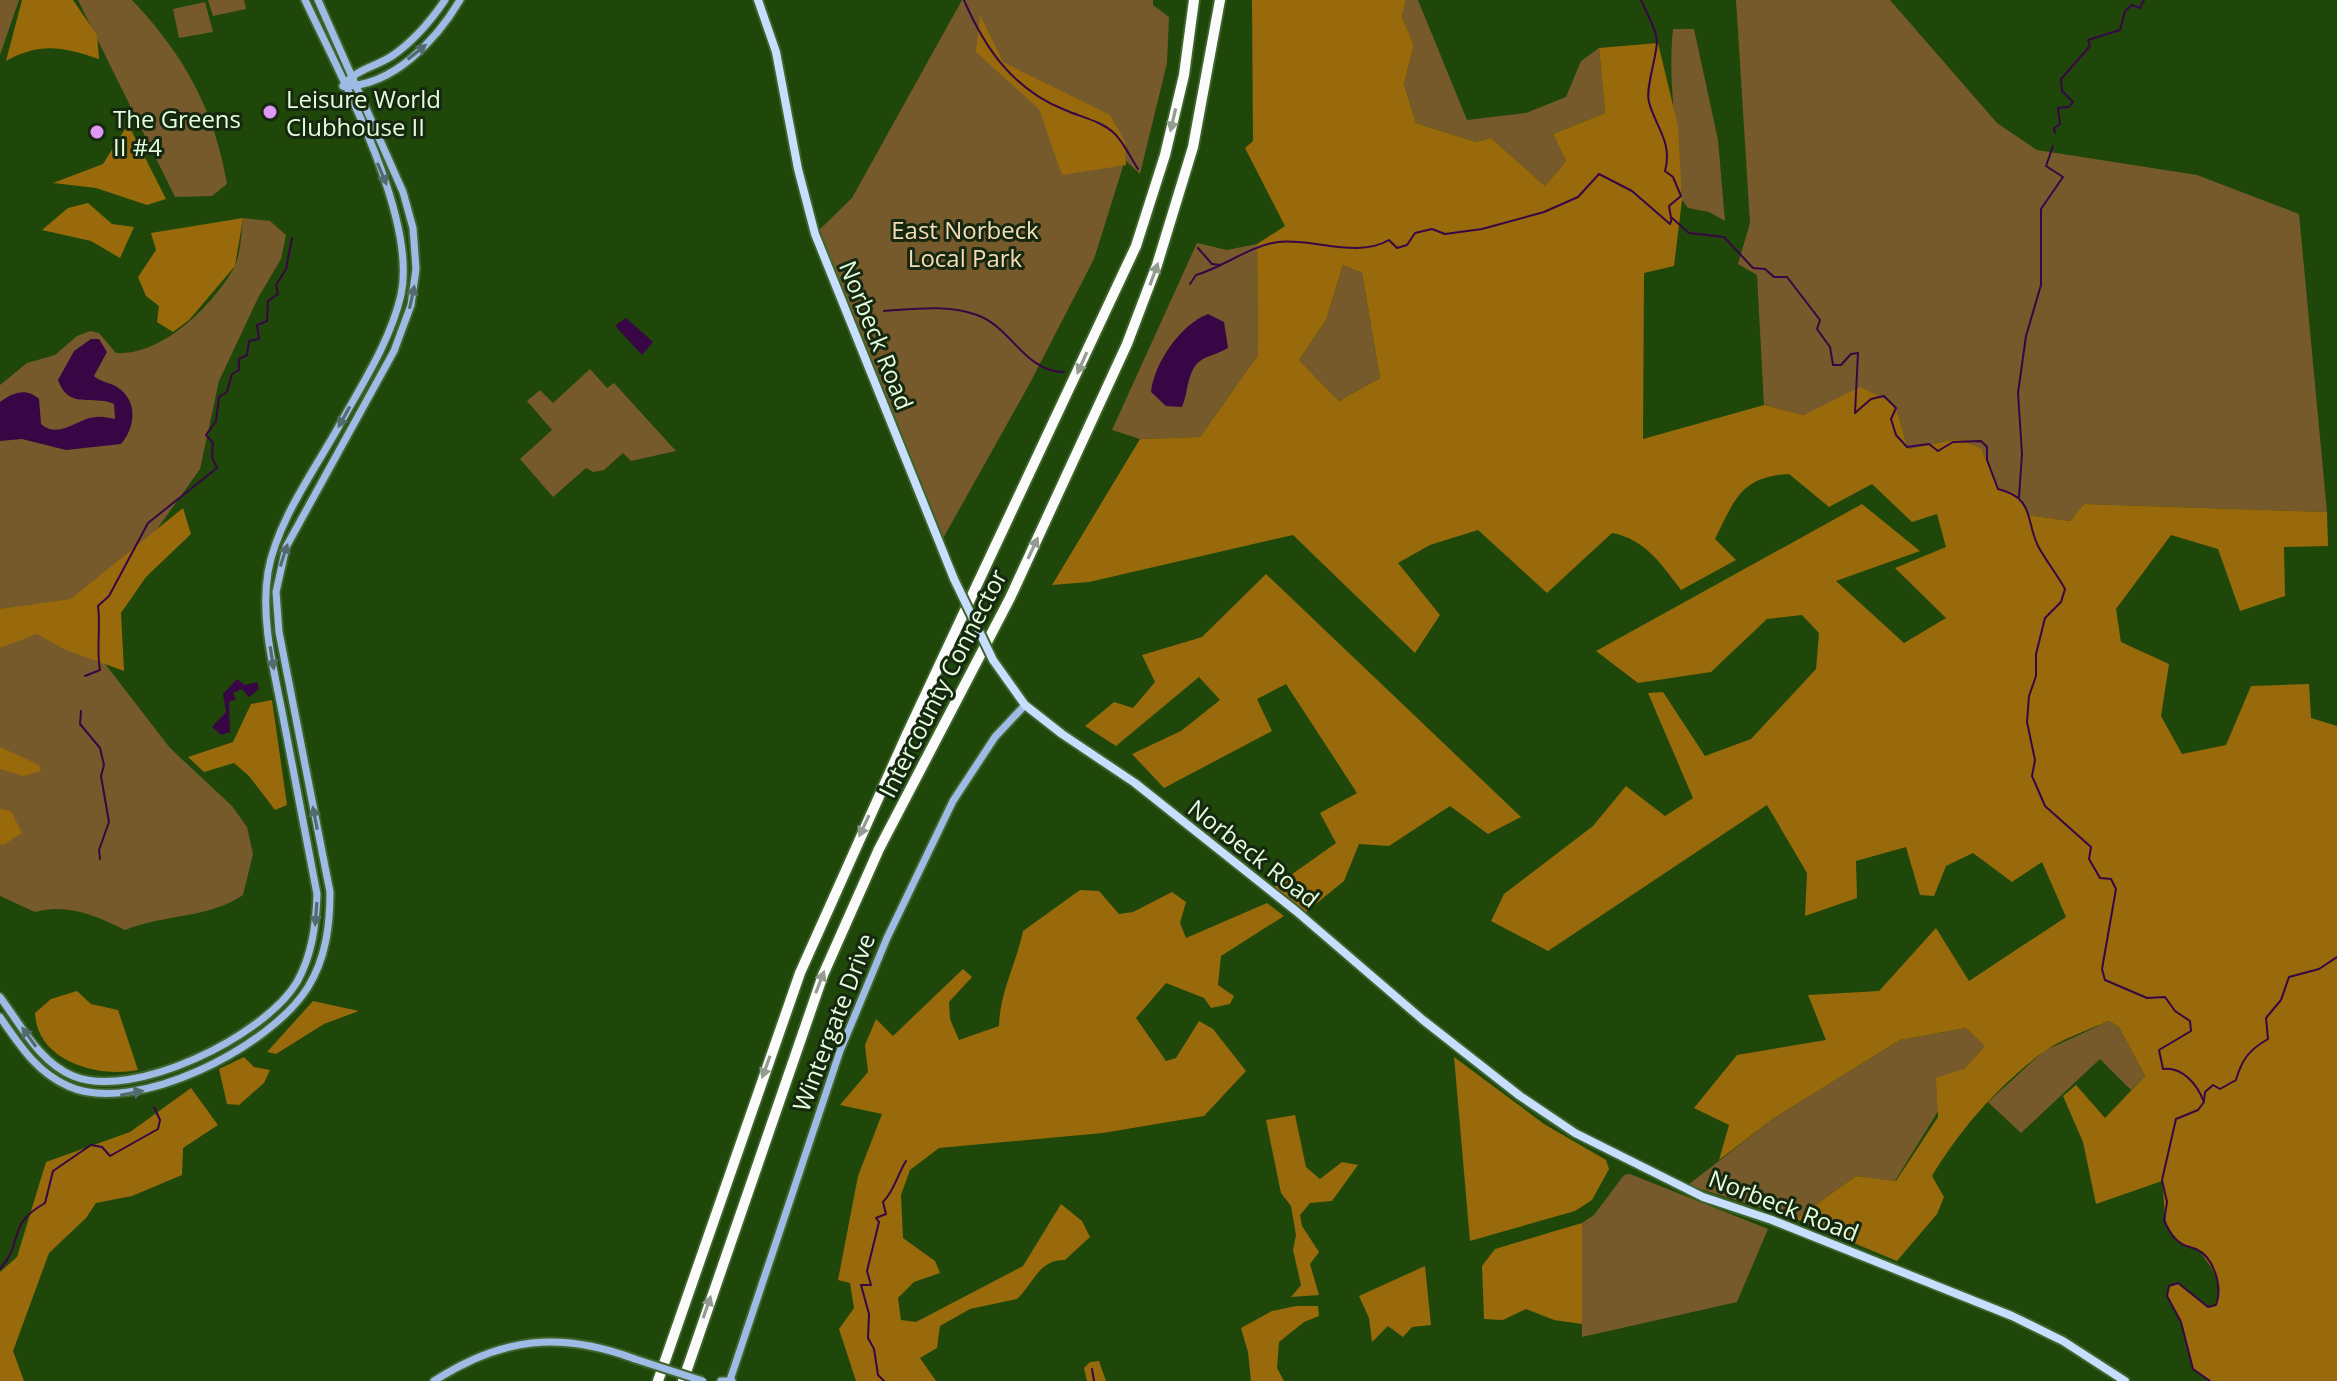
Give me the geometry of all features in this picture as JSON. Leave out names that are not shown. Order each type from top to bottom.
[{"type":"highway","name":"Intercounty Connector","points":[[658,1381],[800,973],[907,734],[1136,246],[1174,115],[1194,0]]},
{"type":"highway","name":"Intercounty Connector","points":[[683,1381],[823,975],[879,849],[1010,598],[1127,344],[1157,265],[1193,147],[1222,0]]},
{"type":"main road","name":"Norbeck Road","points":[[758,0],[776,52],[797,167],[812,223],[954,579],[993,660],[1025,705],[1135,783],[1296,911],[1423,1020],[1520,1096],[1575,1133],[1703,1197],[1772,1220],[2012,1316],[2063,1341],[2125,1381]]},
{"type":"street","points":[[0,997],[39,1050],[64,1071],[94,1082],[129,1081],[226,1042],[274,1010],[296,982],[308,956],[315,931],[317,894],[272,658],[266,611],[269,568],[282,528],[383,347],[399,301],[404,268],[394,203],[305,0]]},
{"type":"street","points":[[0,1017],[31,1060],[57,1080],[97,1094],[129,1094],[231,1053],[261,1036],[282,1019],[308,988],[321,960],[328,932],[330,892],[279,632],[276,592],[292,533],[400,337],[416,269],[413,228],[403,192],[318,0]]},
{"type":"street","points":[[343,86],[352,75],[401,49],[425,27],[445,0]]},
{"type":"street","points":[[343,86],[357,86],[414,55],[442,29],[460,0]]},
{"type":"street","name":"Wintergate Drive","points":[[731,1380],[840,1051],[887,938],[953,801],[995,737],[1025,705]]},
{"type":"street","points":[[434,1381],[486,1353],[534,1341],[595,1346],[703,1381]]},
{"type":"street","points":[[721,1381],[731,1380]]},
{"type":"green space","points":[[0,0],[19,0],[0,55]]},
{"type":"green space","points":[[78,0],[132,0],[167,41],[194,84],[214,131],[227,184],[212,196],[175,197]]},
{"type":"green space","points":[[208,0],[244,0],[246,9],[213,16]]},
{"type":"green space","name":"East Norbeck Local Park","points":[[962,0],[1153,0],[1153,5],[1169,17],[1167,63],[1140,174],[1125,160],[1094,259],[1030,383],[941,542],[815,234],[852,198]]},
{"type":"green space","points":[[1406,0],[1418,0],[1467,120],[1526,113],[1566,97],[1581,61],[1599,48],[1605,113],[1553,134],[1566,161],[1545,186],[1491,138],[1476,142],[1416,123],[1404,84],[1414,45],[1402,17]]},
{"type":"green space","points":[[1736,0],[1890,0],[1997,123],[2037,150],[2197,175],[2299,214],[2327,512],[2084,504],[2070,521],[2029,515],[2023,502],[1998,489],[1981,448],[1958,439],[1908,449],[1895,404],[1804,415],[1764,405],[1757,275],[1738,264],[1750,223]]},
{"type":"green space","points":[[205,2],[213,32],[179,38],[173,9]]},
{"type":"green space","points":[[1673,29],[1694,29],[1718,140],[1725,221],[1709,212],[1688,208],[1682,200],[1672,93]]},
{"type":"green space","points":[[243,218],[270,221],[286,235],[281,259],[258,298],[219,381],[200,469],[120,581],[99,656],[170,748],[232,806],[247,827],[253,854],[243,895],[215,908],[125,930],[70,910],[35,912],[0,896],[0,385],[27,363],[55,355],[77,336],[90,331],[99,333],[116,353],[133,352],[168,337],[213,298],[234,268]]},
{"type":"green space","points":[[1197,243],[1227,250],[1257,244],[1258,355],[1200,437],[1140,439],[1112,430]]},
{"type":"green space","points":[[1343,265],[1362,273],[1380,378],[1339,401],[1299,360],[1326,320]]},
{"type":"green space","points":[[590,369],[607,388],[614,383],[676,451],[631,461],[623,453],[604,470],[593,472],[586,468],[553,497],[520,459],[552,430],[527,401],[540,390],[553,403]]},
{"type":"green space","points":[[2109,1021],[2119,1027],[2145,1076],[2131,1090],[2100,1059],[2021,1133],[1988,1102],[2044,1051]]},
{"type":"green space","points":[[1966,1028],[1986,1045],[1964,1069],[1895,1181],[1856,1176],[1796,1219],[1688,1185],[1774,1118],[1900,1040]]},
{"type":"green space","points":[[1630,1174],[1768,1229],[1737,1302],[1582,1337],[1582,1223],[1594,1215],[1624,1175]]},
{"type":"shaded area","points":[[22,0],[73,0],[97,35],[99,59],[52,48],[30,51],[6,61]]},
{"type":"shaded area","points":[[1252,0],[1406,0],[1402,17],[1414,45],[1404,84],[1416,123],[1476,142],[1491,138],[1545,186],[1566,161],[1553,134],[1605,113],[1599,48],[1658,43],[1678,126],[1682,200],[1674,266],[1644,273],[1643,439],[1764,405],[1804,415],[1860,387],[1895,404],[1908,449],[1958,439],[1981,448],[1998,489],[2015,493],[2029,515],[2070,521],[2084,504],[2327,512],[2328,546],[2284,547],[2285,596],[2240,611],[2218,549],[2171,535],[2116,609],[2121,642],[2169,664],[2161,716],[2182,754],[2226,745],[2251,686],[2309,684],[2311,718],[2337,726],[2337,1381],[2210,1381],[2193,1369],[2181,1322],[2167,1296],[2169,1286],[2178,1283],[2208,1307],[2216,1305],[2218,1297],[2215,1276],[2198,1250],[2176,1240],[2170,1232],[2162,1181],[2096,1204],[2083,1142],[2063,1096],[2076,1085],[2105,1118],[2145,1076],[2119,1027],[2109,1021],[2049,1048],[1981,1109],[1932,1176],[1944,1197],[1937,1214],[1897,1261],[1796,1219],[1856,1176],[1896,1181],[1938,1117],[1936,1078],[1964,1069],[1985,1046],[1966,1028],[1900,1040],[1774,1118],[1719,1160],[1729,1125],[1694,1108],[1737,1055],[1826,1040],[1808,995],[1879,991],[1936,928],[1969,981],[2066,917],[2042,862],[2012,882],[1973,853],[1946,866],[1934,896],[1920,895],[1906,847],[1856,861],[1857,898],[1805,916],[1807,873],[1767,805],[1548,951],[1491,921],[1504,894],[1593,826],[1626,786],[1665,816],[1693,798],[1648,693],[1663,692],[1705,756],[1751,739],[1816,669],[1819,633],[1802,615],[1767,619],[1711,672],[1638,683],[1596,651],[1862,504],[1920,551],[1836,581],[1904,643],[1946,618],[1895,568],[1946,547],[1937,514],[1912,522],[1872,484],[1829,507],[1789,474],[1773,476],[1750,485],[1742,493],[1715,539],[1736,560],[1681,590],[1643,547],[1612,533],[1547,593],[1478,530],[1430,545],[1398,563],[1440,615],[1415,653],[1293,535],[1089,582],[1052,585],[1140,439],[1200,437],[1258,355],[1257,244],[1285,226],[1245,148],[1253,141]],"holes":[[[1343,265],[1362,273],[1380,378],[1339,401],[1299,360],[1326,320]]]},
{"type":"shaded area","points":[[980,15],[1003,62],[1110,115],[1125,142],[1126,165],[1062,175],[1039,109],[976,52]]},
{"type":"shaded area","points":[[128,124],[166,199],[147,205],[96,188],[53,183],[103,164]]},
{"type":"shaded area","points":[[88,203],[112,224],[134,227],[120,258],[91,241],[42,230],[68,208]]},
{"type":"shaded area","points":[[243,218],[235,266],[189,320],[173,332],[157,322],[159,306],[146,296],[138,277],[156,250],[151,233]]},
{"type":"shaded area","points":[[1208,314],[1224,322],[1228,348],[1198,363],[1191,375],[1182,407],[1166,406],[1151,392],[1157,369],[1179,335]]},
{"type":"shaded area","points":[[626,318],[653,342],[642,355],[617,328],[616,325]]},
{"type":"shaded area","points":[[91,339],[99,339],[107,352],[94,376],[124,392],[131,406],[130,430],[121,444],[66,450],[22,439],[0,441],[0,402],[19,393],[29,393],[39,399],[41,424],[55,430],[89,418],[115,419],[114,404],[75,399],[63,390],[58,380],[74,351]]},
{"type":"shaded area","points":[[183,508],[191,534],[146,577],[121,613],[124,671],[66,650],[37,634],[0,648],[0,609],[71,599]]},
{"type":"shaded area","points":[[1266,574],[1521,817],[1488,834],[1450,806],[1389,846],[1359,844],[1344,881],[1306,912],[1274,887],[1336,843],[1320,813],[1357,793],[1286,684],[1257,699],[1272,731],[1164,788],[1132,754],[1181,731],[1220,700],[1199,677],[1116,746],[1085,726],[1114,702],[1133,708],[1155,682],[1142,655],[1202,637]]},
{"type":"shaded area","points":[[237,679],[245,685],[257,682],[259,689],[249,697],[242,689],[233,693],[236,700],[229,701],[230,732],[221,735],[212,727],[226,712],[223,694]]},
{"type":"shaded area","points":[[272,700],[287,805],[275,810],[249,776],[234,763],[204,772],[188,757],[233,742],[251,704]]},
{"type":"shaded area","points":[[0,747],[39,765],[41,771],[23,776],[0,769]]},
{"type":"shaded area","points":[[0,809],[11,811],[22,833],[3,845],[0,844]]},
{"type":"shaded area","points":[[1080,890],[1099,891],[1119,914],[1133,912],[1172,892],[1186,902],[1180,923],[1186,938],[1267,903],[1284,916],[1221,956],[1218,985],[1234,996],[1230,1004],[1211,1008],[1204,998],[1166,983],[1136,1018],[1166,1061],[1176,1058],[1199,1021],[1213,1029],[1246,1071],[1204,1116],[1103,1133],[939,1148],[910,1170],[901,1195],[903,1238],[935,1261],[940,1273],[914,1282],[898,1298],[901,1320],[916,1322],[1023,1266],[1061,1204],[1082,1221],[1090,1237],[1065,1260],[1049,1263],[1043,1268],[1017,1299],[970,1309],[940,1326],[937,1348],[920,1358],[936,1381],[856,1381],[839,1329],[854,1308],[850,1283],[838,1280],[858,1176],[882,1114],[840,1105],[868,1072],[865,1045],[876,1019],[893,1036],[963,969],[972,977],[949,1002],[950,1019],[959,1040],[999,1026],[1002,1001],[1023,931]]},
{"type":"shaded area","points":[[77,991],[91,1004],[118,1010],[138,1070],[122,1072],[89,1068],[58,1055],[46,1044],[38,1030],[35,1013],[51,999]]},
{"type":"shaded area","points":[[313,1001],[359,1011],[324,1024],[276,1054],[267,1052]]},
{"type":"shaded area","points":[[244,1057],[254,1067],[270,1070],[264,1083],[239,1105],[227,1104],[219,1069]]},
{"type":"shaded area","points":[[1454,1057],[1544,1124],[1606,1160],[1609,1169],[1592,1200],[1575,1211],[1470,1241]]},
{"type":"shaded area","points":[[191,1088],[218,1125],[183,1148],[182,1175],[132,1196],[96,1203],[86,1218],[49,1253],[13,1351],[24,1381],[0,1381],[0,1272],[17,1257],[46,1162],[130,1132]]},
{"type":"shaded area","points":[[1295,1115],[1306,1167],[1320,1179],[1342,1162],[1358,1165],[1332,1201],[1310,1203],[1300,1215],[1302,1226],[1319,1252],[1310,1264],[1319,1295],[1291,1297],[1301,1285],[1293,1250],[1296,1235],[1291,1206],[1281,1193],[1266,1120]]},
{"type":"shaded area","points":[[1582,1223],[1582,1324],[1554,1320],[1526,1309],[1503,1320],[1484,1319],[1482,1266],[1495,1249]]},
{"type":"shaded area","points":[[1425,1266],[1431,1325],[1412,1327],[1403,1337],[1388,1326],[1372,1342],[1369,1318],[1359,1296]]},
{"type":"shaded area","points":[[1318,1306],[1319,1316],[1304,1322],[1279,1342],[1277,1368],[1284,1381],[1251,1381],[1248,1352],[1241,1328],[1272,1311]]},
{"type":"shaded area","points":[[1099,1361],[1106,1381],[1087,1381],[1084,1368],[1090,1362]]},
{"type":"waterway","points":[[964,0],[981,35],[1016,79],[1047,102],[1110,130],[1121,141],[1138,169]]},
{"type":"waterway","points":[[1641,0],[1657,41],[1649,102],[1667,151],[1665,171],[1673,177],[1681,196],[1669,206],[1671,218]]},
{"type":"waterway","points":[[2055,133],[2054,128],[2060,124],[2058,108],[2069,107],[2073,102],[2062,91],[2061,79],[2090,46],[2088,40],[2120,30],[2125,11],[2132,5],[2140,8],[2144,0]]},
{"type":"waterway","points":[[2019,497],[2022,454],[2018,393],[2026,336],[2041,285],[2041,209],[2063,177],[2046,166],[2053,146]]},
{"type":"waterway","points":[[1190,284],[1196,275],[1267,244],[1292,242],[1363,248],[1389,240],[1397,248],[1407,245],[1415,233],[1432,229],[1445,234],[1482,229],[1544,212],[1578,197],[1599,174],[1632,191],[1670,224],[1672,218],[1689,233],[1724,237],[1753,268],[1765,269],[1774,277],[1787,277],[1820,320],[1817,329],[1830,347],[1833,365],[1841,365],[1851,354],[1858,353],[1855,413],[1871,399],[1884,396],[1896,408],[1891,419],[1896,435],[1907,447],[1929,444],[1938,451],[1953,442],[1981,441],[1987,447],[1987,460],[1998,489],[2010,493],[2023,504],[2038,546],[2065,589],[2061,602],[2045,618],[2036,654],[2036,676],[2029,696],[2027,722],[2035,760],[2032,776],[2045,806],[2091,847],[2089,859],[2100,878],[2111,879],[2116,889],[2102,969],[2105,980],[2147,998],[2165,997],[2175,1011],[2190,1021],[2191,1031],[2159,1050],[2163,1069],[2177,1071],[2188,1078],[2204,1102],[2198,1110],[2176,1119],[2162,1180],[2167,1202],[2164,1221],[2179,1242],[2196,1249],[2208,1259],[2215,1273],[2218,1298],[2216,1305],[2208,1307],[2178,1283],[2169,1286],[2167,1296],[2181,1322],[2193,1369],[2210,1381]]},
{"type":"waterway","points":[[85,676],[100,670],[98,606],[109,596],[148,523],[217,468],[212,457],[213,443],[206,435],[216,421],[219,397],[227,392],[232,374],[239,370],[239,359],[247,355],[249,341],[259,339],[257,325],[267,321],[268,301],[278,294],[276,285],[286,269],[292,238]]},
{"type":"waterway","points":[[1198,248],[1212,264],[1221,265]]},
{"type":"waterway","points":[[884,311],[943,308],[977,315],[999,329],[1039,365],[1064,372]]},
{"type":"waterway","points":[[81,711],[80,724],[100,748],[104,765],[101,776],[109,822],[99,850],[100,859]]},
{"type":"waterway","points":[[2204,1100],[2205,1092],[2213,1085],[2220,1089],[2236,1080],[2247,1056],[2268,1039],[2266,1018],[2281,1000],[2289,977],[2319,969],[2337,957]]},
{"type":"waterway","points":[[0,1269],[25,1219],[45,1203],[53,1171],[91,1145],[102,1147],[110,1156],[158,1129],[160,1120],[154,1107]]},
{"type":"waterway","points":[[884,1381],[878,1375],[874,1349],[868,1338],[869,1314],[861,1285],[871,1285],[867,1271],[879,1222],[876,1218],[886,1214],[883,1202],[906,1161]]},
{"type":"waterway","points":[[1092,1369],[1094,1381]]},
{"type":"place","name":"Leisure World Clubhouse II","points":[[270,112]]},
{"type":"place","name":"The Greens II #4","points":[[97,132]]}]
